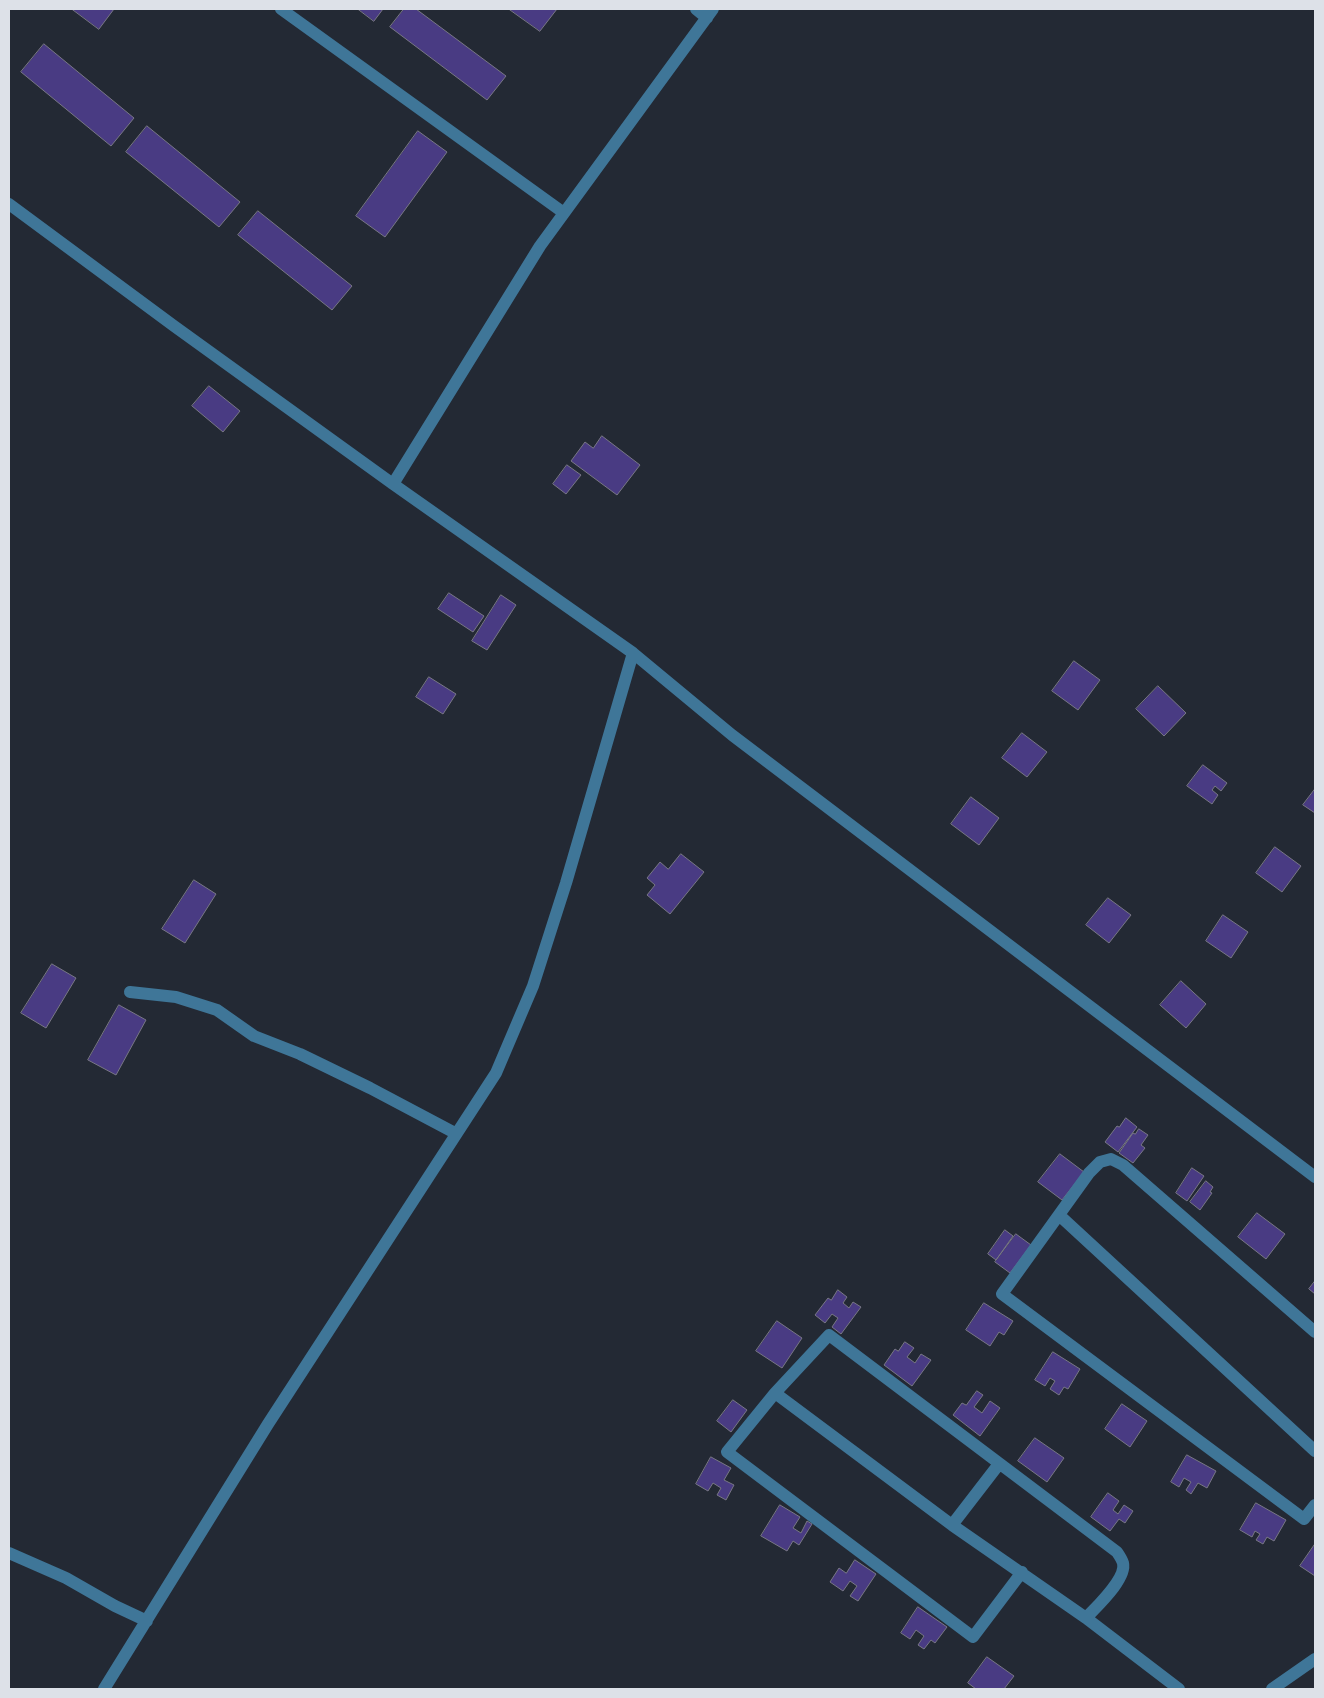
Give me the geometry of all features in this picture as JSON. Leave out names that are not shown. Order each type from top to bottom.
[{"type":"street","points":[[280,9],[564,213]]},
{"type":"street","points":[[393,484],[540,246],[710,13],[696,9]]},
{"type":"street","points":[[9,204],[393,484],[634,653],[732,735],[1315,1177]]},
{"type":"street","points":[[104,1689],[268,1424],[496,1073],[533,986],[566,883],[634,653]]},
{"type":"street","points":[[130,992],[176,997],[217,1010],[254,1036],[300,1054],[456,1133]]},
{"type":"street","points":[[1315,1332],[1123,1165],[1111,1159],[1100,1162],[1089,1173],[1002,1294],[1304,1519],[1315,1505]]},
{"type":"street","points":[[1059,1215],[1315,1451]]},
{"type":"street","points":[[1022,1572],[972,1637],[727,1452],[775,1393],[829,1335],[1117,1552],[1123,1564],[1122,1574],[1086,1618]]},
{"type":"street","points":[[775,1393],[952,1525],[1086,1618],[1180,1689]]},
{"type":"street","points":[[952,1525],[999,1464]]},
{"type":"street","points":[[9,1553],[66,1578],[114,1606],[147,1621]]},
{"type":"street","points":[[1272,1689],[1315,1659]]},
{"type":"building","points":[[72,9],[114,9],[99,29]]},
{"type":"building","points":[[358,9],[383,9],[374,21]]},
{"type":"building","points":[[404,9],[416,9],[506,76],[487,100],[390,27]]},
{"type":"building","points":[[509,9],[557,9],[540,31]]},
{"type":"building","points":[[44,44],[134,118],[111,146],[21,72]]},
{"type":"building","points":[[147,126],[240,202],[219,227],[126,152]]},
{"type":"building","points":[[418,131],[447,152],[385,237],[356,216]]},
{"type":"building","points":[[258,211],[352,286],[332,310],[238,235]]},
{"type":"building","points":[[209,386],[240,411],[223,432],[192,406]]},
{"type":"building","points":[[602,436],[640,465],[617,495],[571,461],[585,442],[593,448]]},
{"type":"building","points":[[567,465],[581,475],[566,494],[553,484]]},
{"type":"building","points":[[449,593],[484,616],[473,632],[438,609]]},
{"type":"building","points":[[501,595],[516,605],[487,650],[472,641]]},
{"type":"building","points":[[1074,661],[1100,680],[1078,710],[1052,691]]},
{"type":"building","points":[[429,677],[456,694],[443,714],[416,697]]},
{"type":"building","points":[[1158,686],[1186,713],[1164,736],[1136,709]]},
{"type":"building","points":[[1022,733],[1047,752],[1027,777],[1002,758]]},
{"type":"building","points":[[1203,765],[1227,783],[1221,791],[1215,786],[1212,790],[1218,795],[1212,804],[1187,786]]},
{"type":"building","points":[[1315,789],[1315,813],[1303,805]]},
{"type":"building","points":[[971,797],[999,818],[979,845],[951,824]]},
{"type":"building","points":[[1275,847],[1301,866],[1282,892],[1256,873]]},
{"type":"building","points":[[681,854],[704,872],[670,914],[647,895],[655,885],[647,878],[660,862],[668,869]]},
{"type":"building","points":[[194,880],[216,894],[185,943],[162,929]]},
{"type":"building","points":[[1108,898],[1131,915],[1109,943],[1086,925]]},
{"type":"building","points":[[1223,915],[1248,932],[1231,958],[1206,941]]},
{"type":"building","points":[[52,964],[76,978],[46,1028],[21,1013]]},
{"type":"building","points":[[1181,981],[1206,1004],[1186,1028],[1160,1005]]},
{"type":"building","points":[[119,1005],[146,1020],[116,1075],[88,1060]]},
{"type":"building","points":[[1126,1118],[1137,1127],[1118,1152],[1105,1142],[1117,1126],[1119,1127]]},
{"type":"building","points":[[1139,1129],[1148,1135],[1141,1145],[1145,1148],[1133,1163],[1119,1153],[1133,1133],[1135,1134]]},
{"type":"building","points":[[1060,1154],[1084,1172],[1062,1200],[1038,1182]]},
{"type":"building","points":[[1192,1168],[1204,1176],[1187,1201],[1176,1193]]},
{"type":"building","points":[[1206,1181],[1213,1187],[1210,1192],[1212,1193],[1200,1210],[1190,1202]]},
{"type":"building","points":[[1257,1213],[1285,1234],[1266,1259],[1238,1237]]},
{"type":"building","points":[[1005,1230],[1013,1236],[996,1260],[988,1254]]},
{"type":"building","points":[[1016,1234],[1031,1245],[1010,1273],[995,1262]]},
{"type":"building","points":[[1315,1281],[1315,1294],[1309,1289]]},
{"type":"building","points":[[838,1290],[847,1297],[843,1303],[849,1308],[853,1302],[861,1307],[841,1334],[832,1327],[838,1318],[832,1314],[825,1323],[815,1315],[828,1298],[831,1300]]},
{"type":"building","points":[[984,1303],[1013,1321],[1004,1335],[999,1332],[990,1346],[966,1330]]},
{"type":"building","points":[[777,1321],[802,1338],[782,1368],[756,1351]]},
{"type":"building","points":[[905,1342],[914,1348],[907,1357],[915,1363],[921,1354],[931,1360],[912,1386],[884,1365],[895,1349],[898,1351]]},
{"type":"building","points":[[1053,1352],[1080,1369],[1068,1389],[1064,1387],[1059,1395],[1050,1389],[1055,1381],[1050,1378],[1045,1386],[1035,1380]]},
{"type":"building","points":[[977,1391],[983,1395],[974,1407],[982,1413],[990,1401],[1000,1408],[980,1436],[953,1415],[962,1403],[966,1405]]},
{"type":"building","points":[[733,1400],[747,1410],[731,1432],[717,1421]]},
{"type":"building","points":[[1122,1404],[1147,1421],[1130,1447],[1105,1429]]},
{"type":"building","points":[[1035,1438],[1064,1458],[1047,1482],[1018,1461]]},
{"type":"building","points":[[1187,1455],[1216,1471],[1207,1488],[1198,1483],[1191,1494],[1186,1490],[1191,1482],[1184,1478],[1179,1487],[1171,1482]]},
{"type":"building","points":[[711,1457],[731,1468],[724,1480],[734,1485],[726,1500],[717,1495],[721,1488],[713,1483],[708,1491],[696,1484]]},
{"type":"building","points":[[1108,1493],[1119,1501],[1113,1510],[1118,1514],[1124,1505],[1133,1511],[1125,1523],[1119,1519],[1110,1531],[1091,1517]]},
{"type":"building","points":[[1256,1503],[1286,1520],[1274,1541],[1267,1537],[1263,1544],[1256,1540],[1260,1534],[1255,1531],[1252,1537],[1240,1530]]},
{"type":"building","points":[[780,1505],[800,1517],[793,1528],[801,1533],[807,1521],[812,1524],[799,1545],[793,1541],[787,1551],[761,1536]]},
{"type":"building","points":[[1315,1544],[1315,1576],[1300,1566]]},
{"type":"building","points":[[855,1560],[876,1574],[858,1601],[850,1596],[857,1586],[850,1581],[843,1591],[830,1582],[839,1568],[846,1573]]},
{"type":"building","points":[[918,1607],[947,1627],[935,1643],[931,1640],[924,1649],[918,1645],[924,1636],[916,1630],[910,1639],[901,1633]]},
{"type":"building","points":[[987,1657],[1014,1676],[1004,1689],[976,1689],[968,1683]]}]
